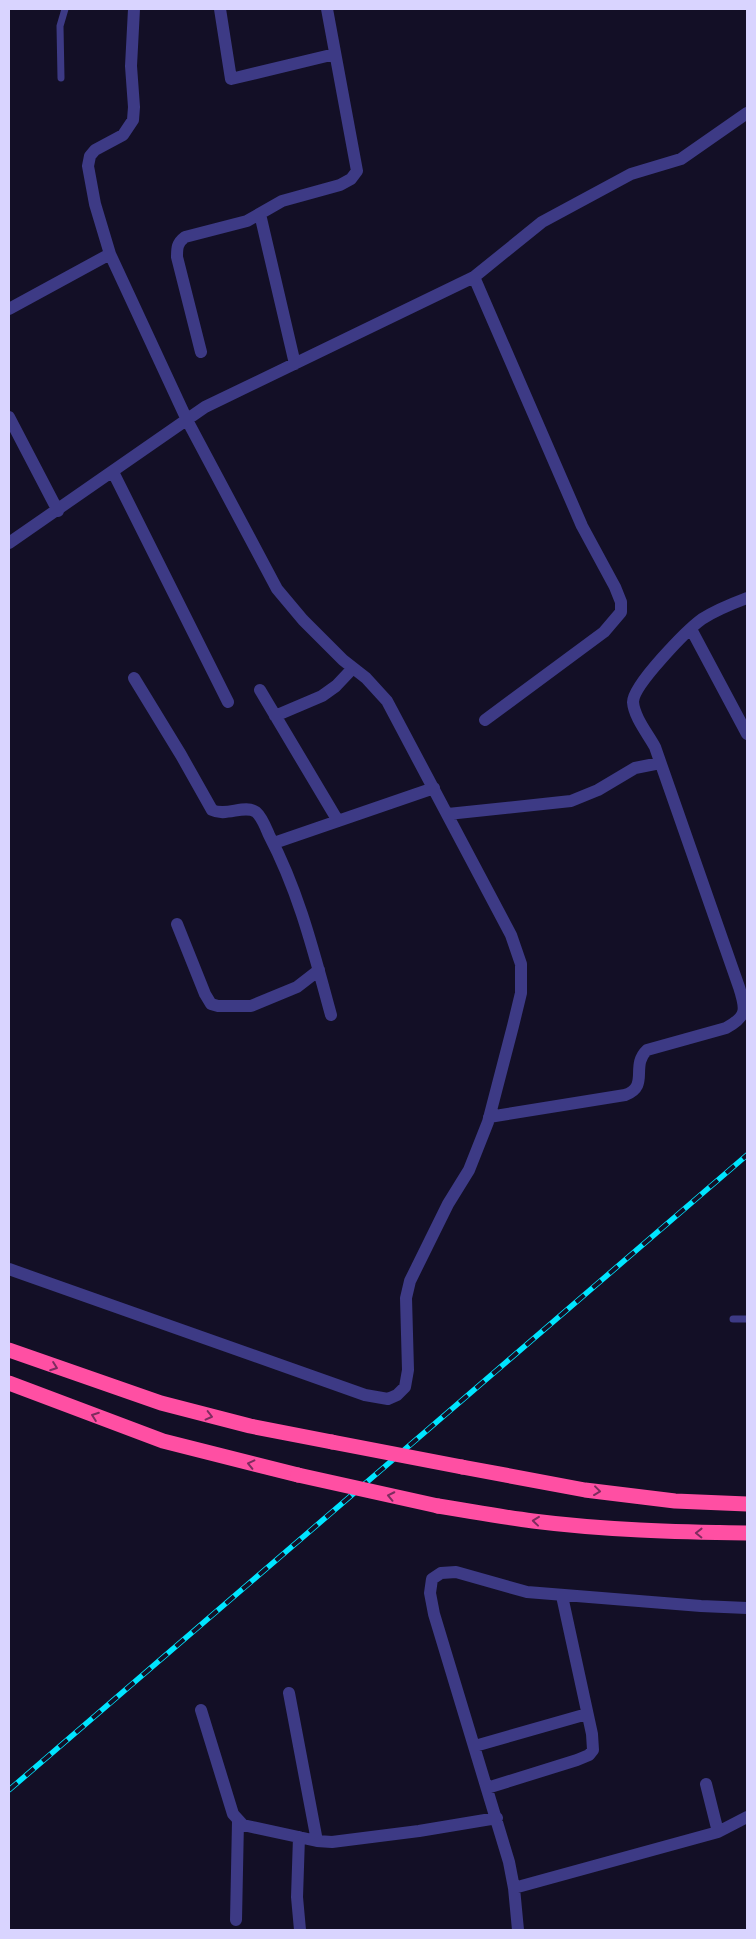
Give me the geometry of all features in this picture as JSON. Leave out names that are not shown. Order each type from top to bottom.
[{"type":"highway","points":[[9,1350],[161,1403],[250,1426],[585,1490],[674,1501],[747,1504]]},
{"type":"highway","points":[[9,1383],[163,1441],[298,1475],[438,1506],[534,1521],[612,1528],[747,1533]]},
{"type":"street","points":[[9,1269],[365,1395],[388,1399],[397,1396],[405,1386],[408,1370],[406,1298],[410,1281],[448,1204],[469,1170],[489,1117],[521,993],[521,964],[511,935],[387,701],[366,678],[303,620],[277,589],[187,420],[110,254],[95,204],[88,166],[90,156],[95,150],[123,135],[133,120],[131,66],[134,9]]},
{"type":"street","points":[[220,9],[231,79],[335,54]]},
{"type":"street","points":[[201,352],[177,258],[177,246],[180,241],[186,237],[233,225],[260,214],[282,201],[340,185],[351,179],[357,171],[327,9]]},
{"type":"street","points":[[9,543],[205,407],[474,277],[542,222],[631,174],[681,159],[747,112]]},
{"type":"street","points":[[260,214],[295,364]]},
{"type":"street","points":[[9,309],[110,254]]},
{"type":"street","points":[[474,277],[582,526],[615,587],[621,602],[621,612],[604,632],[485,720]]},
{"type":"street","points":[[9,417],[58,510]]},
{"type":"street","points":[[113,472],[228,702]]},
{"type":"street","points":[[489,1117],[625,1095],[634,1091],[639,1085],[639,1063],[642,1055],[647,1050],[726,1028],[738,1022],[743,1015],[745,1006],[740,987],[655,747],[637,715],[633,700],[647,676],[676,642],[718,609],[747,598]]},
{"type":"street","points":[[691,629],[747,734]]},
{"type":"street","points":[[275,716],[322,696],[336,686],[353,668]]},
{"type":"street","points":[[134,678],[212,810],[219,813],[246,809],[255,812],[261,818],[274,843],[304,916],[331,1015]]},
{"type":"street","points":[[260,690],[338,821]]},
{"type":"street","points":[[448,814],[571,801],[598,790],[635,768],[660,763]]},
{"type":"street","points":[[274,843],[434,788]]},
{"type":"street","points":[[177,924],[204,994],[211,1004],[218,1006],[251,1006],[297,987],[319,970]]},
{"type":"street","points":[[518,1930],[514,1888],[509,1862],[434,1614],[430,1593],[432,1579],[441,1573],[456,1572],[527,1592],[747,1608]]},
{"type":"street","points":[[487,1788],[588,1755],[593,1750],[562,1596]]},
{"type":"street","points":[[289,1693],[317,1841]]},
{"type":"street","points":[[202,1710],[220,1776],[233,1814],[243,1824],[317,1841],[332,1842],[497,1818]]},
{"type":"street","points":[[475,1746],[587,1714]]},
{"type":"street","points":[[706,1784],[718,1832]]},
{"type":"street","points":[[514,1888],[718,1832],[747,1817]]},
{"type":"street","points":[[236,1920],[238,1821]]},
{"type":"street","points":[[299,1837],[297,1897],[300,1930]]},
{"type":"lane","points":[[61,78],[60,26],[65,9]]},
{"type":"lane","points":[[733,1319],[747,1319]]},
{"type":"railway","points":[[9,1790],[747,1155]]}]
